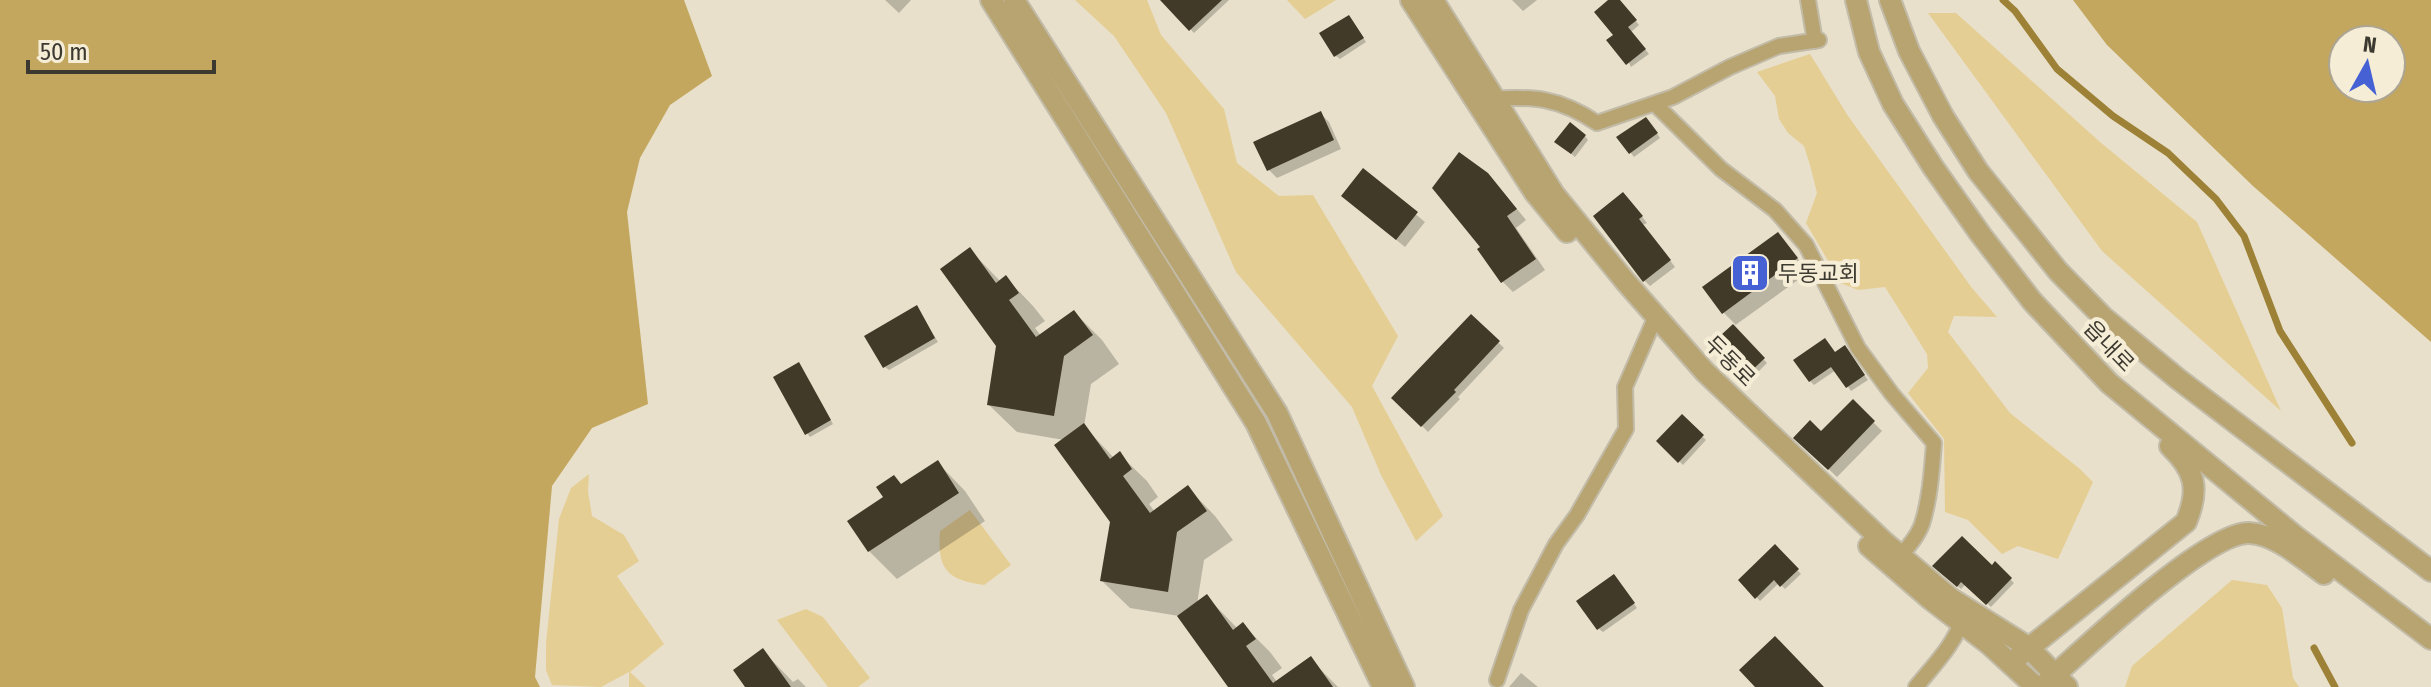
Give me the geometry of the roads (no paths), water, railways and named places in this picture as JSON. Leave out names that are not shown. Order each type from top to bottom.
[{"type":"street","points":[[991,0],[1256,423],[1383,687]]},
{"type":"street","points":[[1014,0],[1277,413],[1404,687]]},
{"type":"street","name":"두동로","points":[[1411,0],[1652,322],[1895,561],[1950,598],[1963,616],[2011,663],[2050,684]]},
{"type":"street","name":"두동로","points":[[1433,0],[1485,99]]},
{"type":"street","name":"읍내로","points":[[1856,0],[1869,52],[1893,104],[1933,167],[2032,301],[2109,383],[2295,536],[2431,639]]},
{"type":"street","name":"읍내로","points":[[1890,0],[1909,51],[1943,116],[1978,171],[2058,271],[2103,317],[2167,370],[2431,571]]},
{"type":"street","points":[[2011,663],[2186,522],[2193,506],[2192,476],[2187,462],[2119,401],[2109,383]]},
{"type":"street","points":[[2050,684],[2106,629],[2205,549],[2248,533],[2266,537],[2289,550],[2381,614],[2431,639]]},
{"type":"street","name":"두동로","points":[[1963,616],[2005,632],[2028,647],[2050,684]]},
{"type":"street","points":[[2005,632],[2026,635],[2051,631]]},
{"type":"street","points":[[2075,687],[2083,650]]},
{"type":"lane","points":[[1485,99],[1529,96],[1574,108],[1597,123],[1655,104],[1779,46],[1817,40],[1808,0]]},
{"type":"lane","points":[[1655,104],[1721,169],[1775,210],[1806,245],[1858,348],[1934,443],[1922,526],[1895,561]]},
{"type":"lane","points":[[1497,680],[1521,610],[1556,544],[1577,515],[1626,429],[1625,387],[1652,322]]},
{"type":"lane","points":[[1916,687],[1940,657],[1963,616]]},
{"type":"waterway","points":[[2003,0],[2015,11],[2057,69],[2113,116],[2168,153],[2216,199],[2244,236],[2280,331],[2352,443]]},
{"type":"waterway","points":[[2314,648],[2335,687]]},
{"type":"place","name":"두동교회","points":[[1750,273]]}]
